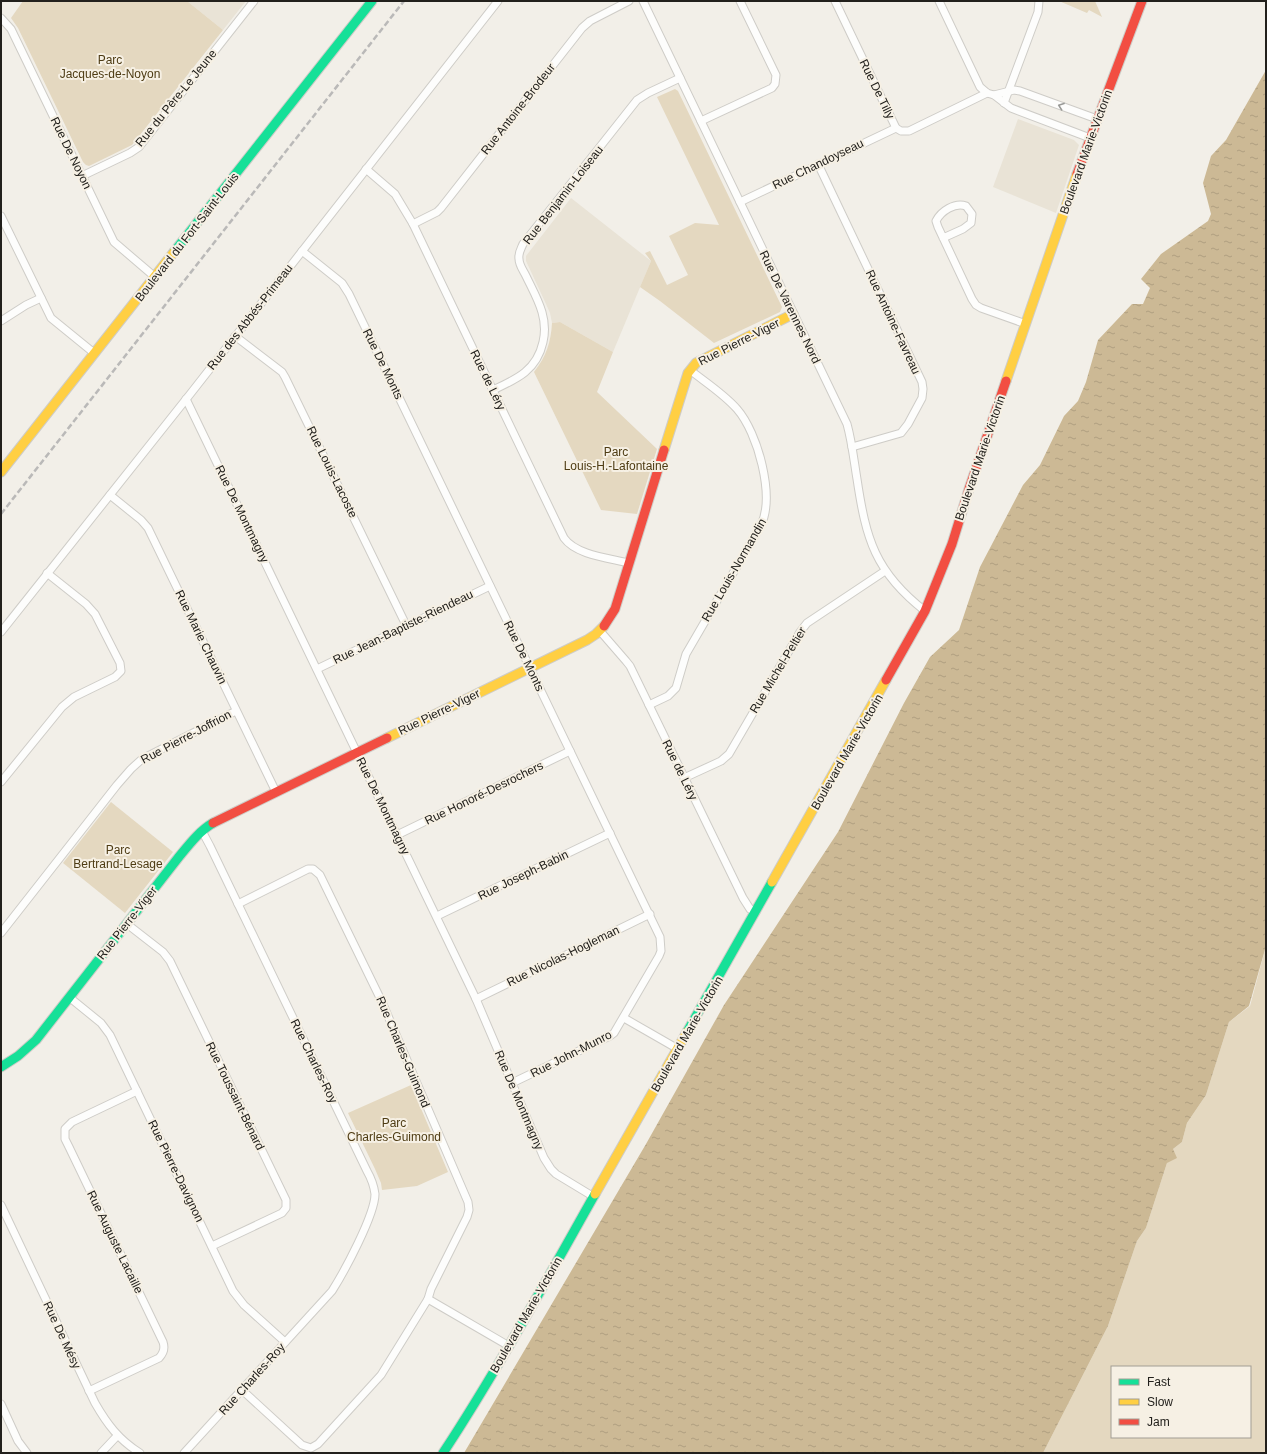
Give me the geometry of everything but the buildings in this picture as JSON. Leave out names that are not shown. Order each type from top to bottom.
[{"type":"street","name":"Rue du Père-Le Jeune","points":[[82,176],[130,153],[139,147],[254,1]]},
{"type":"street","name":"Boulevard du Fort-Saint-Louis","points":[[1,472],[372,1]]},
{"type":"street","name":"Rue des Abbés-Primeau","points":[[1,632],[498,1]]},
{"type":"street","name":"Rue Antoine-Brodeur","points":[[413,224],[441,208],[585,25],[595,18],[629,1]]},
{"type":"street","name":"Rue De Varennes Nord","points":[[643,1],[846,424],[852,447],[865,525],[878,559],[885,571],[907,596],[925,611]]},
{"type":"street","points":[[701,121],[772,88],[775,84],[776,75],[740,1]]},
{"type":"street","name":"Rue De Tilly","points":[[835,1],[896,128],[901,131],[909,131],[991,94],[1014,90],[1097,119]]},
{"type":"street","points":[[939,1],[980,87],[1011,108],[1090,138]]},
{"type":"street","points":[[1004,104],[1038,12],[1039,1]]},
{"type":"street","name":"Boulevard Marie-Victorin","points":[[443,1453],[480,1396],[509,1346],[925,611],[952,544],[969,489],[1090,138],[1142,1]]},
{"type":"street","name":"Rue De Noyon","points":[[1,18],[11,29],[114,242],[155,277]]},
{"type":"street","name":"Rue Benjamin-Loiseau","points":[[493,390],[517,378],[530,369],[537,358],[544,340],[544,315],[519,259],[520,250],[523,244],[637,100],[648,93],[680,78]]},
{"type":"street","name":"Rue Chandoyseau","points":[[740,202],[896,128]]},
{"type":"street","name":"Rue Antoine-Favreau","points":[[818,164],[922,382],[923,389],[922,398],[908,424],[901,433],[852,447]]},
{"type":"street","name":"Rue de Léry","points":[[366,169],[395,194],[413,224],[567,542],[581,551],[629,563]]},
{"type":"street","points":[[943,238],[963,229],[971,223],[972,214],[966,206],[958,204],[941,213],[936,221],[943,238],[976,305],[1026,324]]},
{"type":"street","points":[[1,216],[48,314],[55,323],[94,353]]},
{"type":"street","name":"Rue De Monts","points":[[302,251],[342,283],[350,294],[660,937],[661,950],[624,1018]]},
{"type":"street","points":[[1,321],[26,305],[41,298]]},
{"type":"street","name":"Rue Pierre-Viger","points":[[1,1067],[18,1056],[36,1040],[178,858],[202,831],[215,822],[587,640],[600,631],[608,622],[615,609],[684,381],[690,370],[704,358],[793,314]]},
{"type":"street","name":"Rue Louis-Lacoste","points":[[235,336],[282,372],[285,377],[406,625]]},
{"type":"street","name":"Rue Louis-Normandin","points":[[649,705],[668,696],[676,688],[686,654],[765,518],[767,507],[765,485],[759,453],[747,424],[730,402],[690,370]]},
{"type":"street","name":"Rue De Montmagny","points":[[186,399],[437,916],[476,999],[547,1164],[562,1178],[594,1196]]},
{"type":"street","name":"Rue Marie Chauvin","points":[[110,495],[141,520],[148,528],[276,792]]},
{"type":"street","name":"Rue Michel-Peltier","points":[[684,778],[721,761],[729,754],[800,632],[807,623],[885,571]]},
{"type":"street","points":[[1,782],[62,707],[74,697],[116,677],[120,671],[120,663],[96,614],[86,604],[47,573]]},
{"type":"street","name":"Rue Jean-Baptiste-Riendeau","points":[[317,669],[490,586]]},
{"type":"street","name":"Rue de Léry","points":[[600,631],[626,661],[743,898],[750,909],[756,912]]},
{"type":"street","name":"Rue Pierre-Joffrion","points":[[1,933],[136,764],[150,755],[236,710]]},
{"type":"street","name":"Rue Honoré-Desrochers","points":[[397,835],[570,751]]},
{"type":"street","name":"Rue Charles-Roy","points":[[184,1453],[332,1291],[337,1284],[370,1218],[375,1195],[374,1187],[367,1171],[202,831]]},
{"type":"street","name":"Rue Joseph-Babin","points":[[437,916],[610,833]]},
{"type":"street","name":"Rue Charles-Guimond","points":[[238,904],[303,871],[313,869],[317,871],[372,982],[469,1206],[467,1218],[431,1289],[428,1299],[381,1375],[314,1447],[306,1447],[299,1442],[242,1390]]},
{"type":"street","name":"Rue Nicolas-Hogleman","points":[[476,999],[650,914]]},
{"type":"street","name":"Rue Toussaint-Bénard","points":[[127,924],[163,952],[170,961],[287,1204],[282,1213],[212,1246]]},
{"type":"street","name":"Rue Pierre-Davignon","points":[[69,997],[106,1028],[238,1297],[285,1342]]},
{"type":"street","points":[[624,1018],[678,1049]]},
{"type":"street","name":"Rue John-Munro","points":[[512,1083],[610,1036],[617,1029],[624,1018]]},
{"type":"street","name":"Rue Auguste Lacaille","points":[[89,1391],[159,1358],[164,1348],[163,1342],[64,1134],[65,1129],[72,1122],[137,1091]]},
{"type":"street","name":"Rue De Mésy","points":[[1,1205],[102,1416],[117,1436],[140,1453]]},
{"type":"street","points":[[428,1299],[509,1346]]},
{"type":"street","points":[[1,1404],[18,1441],[27,1453]]},
{"type":"street","points":[[101,1453],[117,1436]]},
{"type":"shaded area","points":[[187,1],[246,1],[223,30]]},
{"type":"shaded area","points":[[1018,119],[1074,140],[1079,145],[1056,213],[993,187]]},
{"type":"shaded area","points":[[571,198],[651,261],[613,352],[560,322],[552,323],[550,313],[526,261],[526,256]]},
{"type":"green space","name":"Parc Jacques-de-Noyon","points":[[23,1],[187,1],[223,30],[132,145],[89,166],[83,162],[18,28],[11,18]]},
{"type":"green space","points":[[1059,1],[1095,1],[1102,17],[1089,10],[1087,13]]},
{"type":"green space","points":[[675,89],[678,91],[782,307],[780,312],[714,343],[640,287],[651,261],[645,253],[650,251],[667,285],[688,275],[669,236],[695,223],[719,225],[657,97]]},
{"type":"green space","name":"Parc Louis-H.-Lafontaine","points":[[560,322],[613,352],[597,392],[657,449],[637,514],[601,510],[534,372],[542,361],[547,349],[552,323]]},
{"type":"green space","name":"Parc Bertrand-Lesage","points":[[111,802],[173,852],[125,913],[63,863]]},
{"type":"green space","points":[[1266,946],[1266,1453],[1043,1453],[1108,1326],[1137,1241],[1146,1228],[1167,1163],[1173,1149],[1182,1142],[1187,1123],[1206,1095],[1229,1022],[1250,1006]]},
{"type":"green space","name":"Parc Charles-Guimond","points":[[411,1085],[448,1172],[417,1186],[382,1190],[381,1183],[375,1169],[348,1113]]},
{"type":"water","points":[[1266,70],[1266,946],[1249,1006],[1229,1022],[1206,1095],[1187,1123],[1182,1142],[1173,1149],[1177,1158],[1167,1163],[1146,1228],[1137,1241],[1108,1326],[1043,1453],[464,1453],[646,1144],[724,1005],[838,832],[904,703],[930,657],[959,630],[980,567],[1023,485],[1040,465],[1064,416],[1078,401],[1086,382],[1098,340],[1132,304],[1143,304],[1150,288],[1141,279],[1161,254],[1208,221],[1211,214],[1203,183],[1211,156],[1226,140]]},
{"type":"railway","points":[[1,514],[404,1]]},
{"type":"traffic: fast","points":[[174,252],[372,1]]},
{"type":"traffic: fast","points":[[1,1067],[18,1056],[36,1040],[178,858],[198,834],[213,823]]},
{"type":"traffic: fast","points":[[687,1032],[772,882]]},
{"type":"traffic: fast","points":[[443,1453],[502,1357],[595,1194]]},
{"type":"traffic: slow","points":[[1006,381],[1077,174]]},
{"type":"traffic: slow","points":[[1,472],[174,252]]},
{"type":"traffic: slow","points":[[664,450],[688,373],[696,363],[793,314]]},
{"type":"traffic: slow","points":[[387,738],[587,640],[604,626]]},
{"type":"traffic: slow","points":[[772,882],[886,680]]},
{"type":"traffic: slow","points":[[595,1194],[687,1032]]},
{"type":"traffic: jam","points":[[1077,174],[1142,1]]},
{"type":"traffic: jam","points":[[886,680],[925,611],[952,544],[1006,381]]},
{"type":"traffic: jam","points":[[604,626],[615,609],[664,450]]},
{"type":"traffic: jam","points":[[213,823],[387,738]]}]
